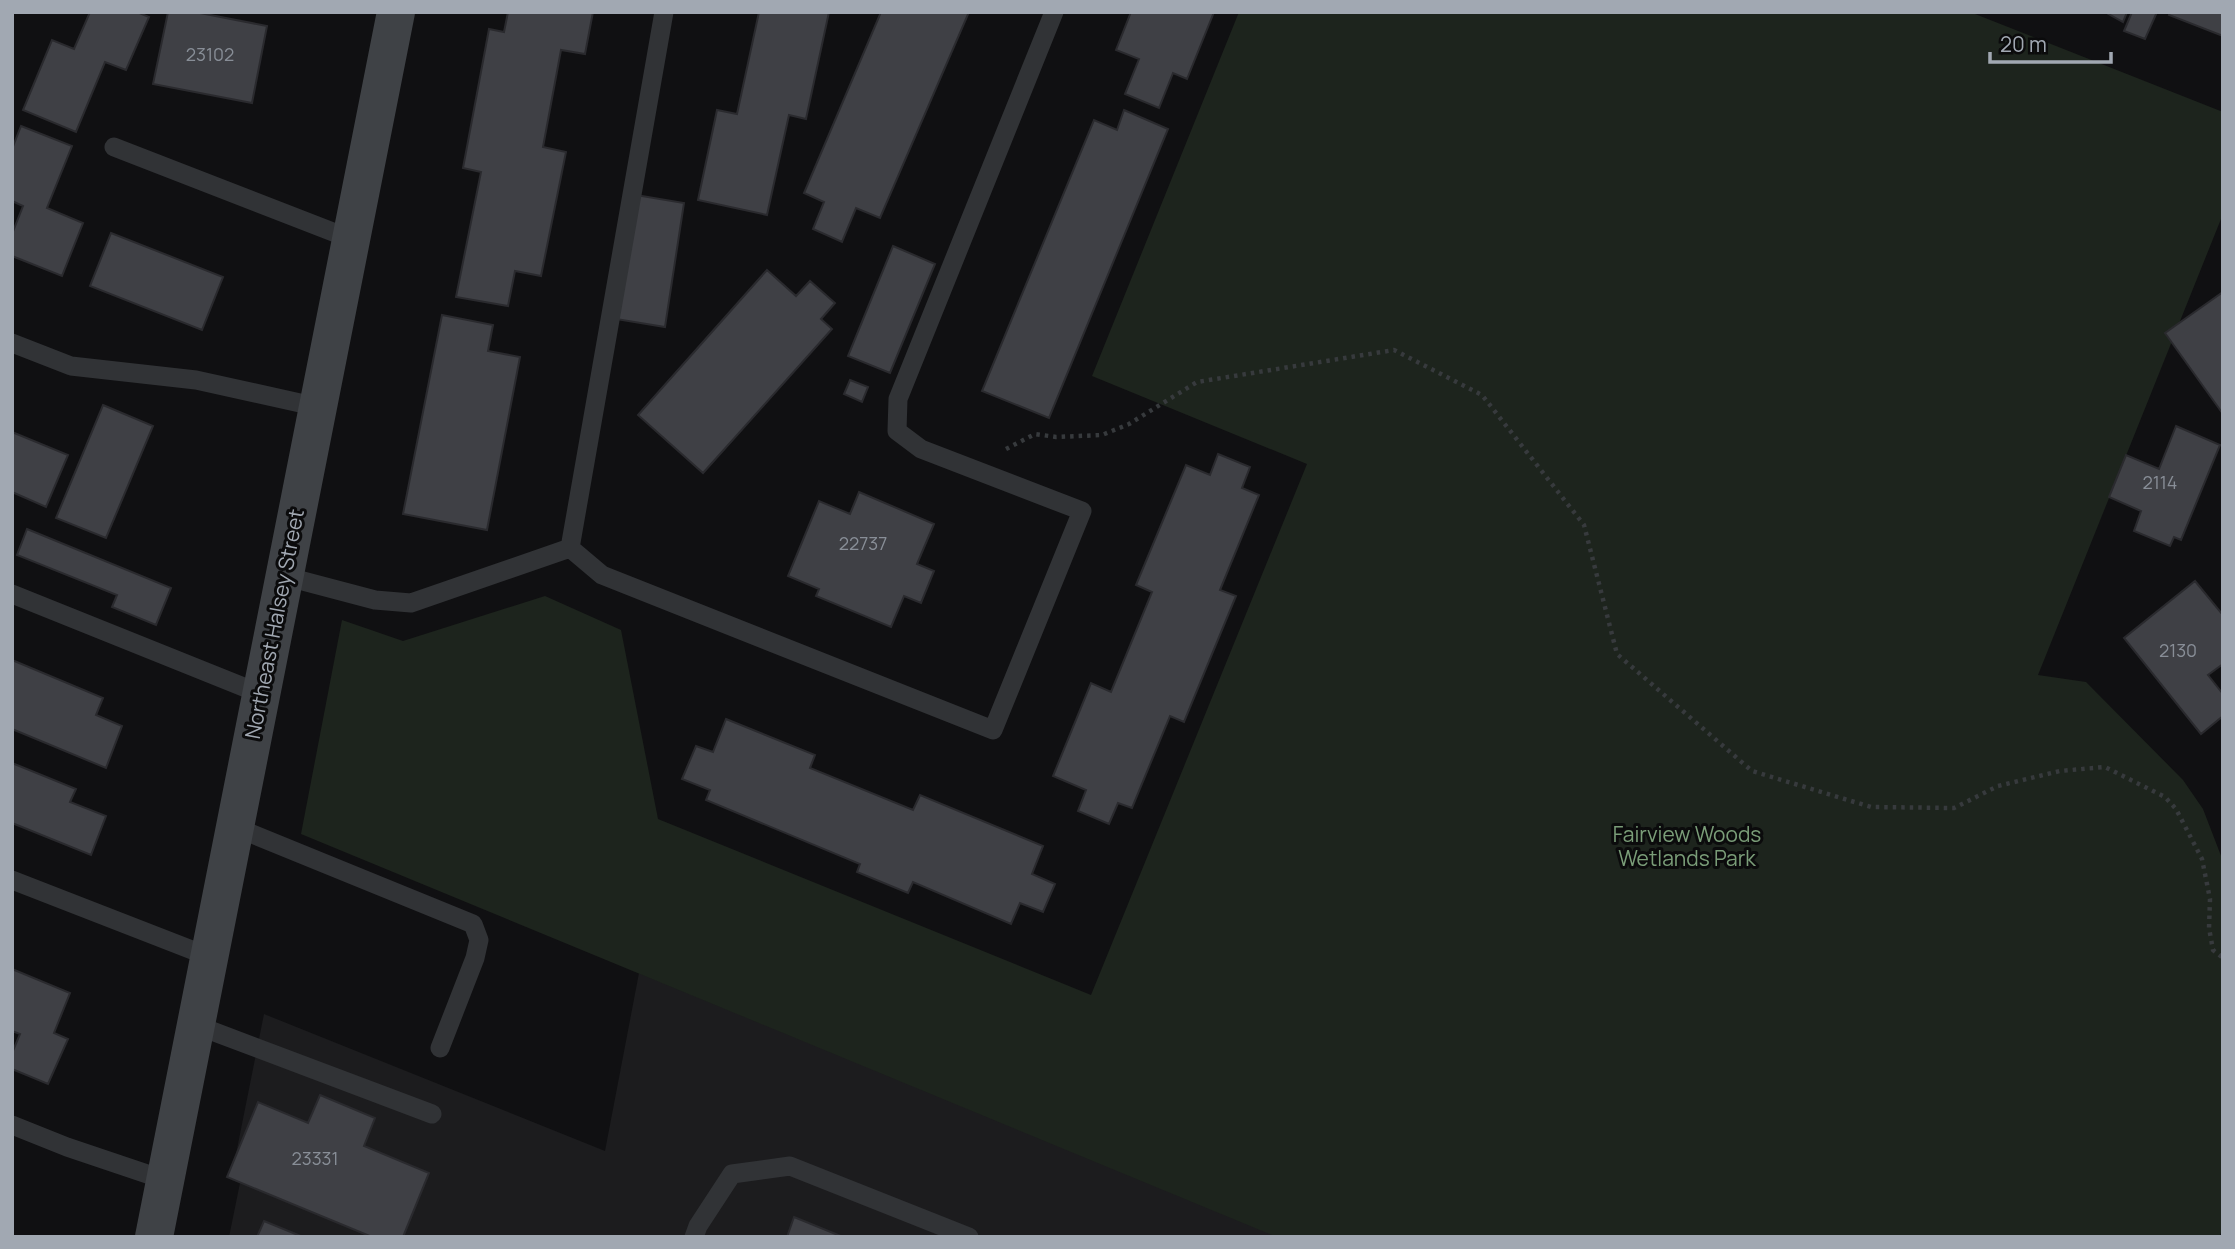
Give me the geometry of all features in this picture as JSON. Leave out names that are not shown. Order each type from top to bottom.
[{"type":"main road","name":"Northeast Halsey Street","points":[[154,1237],[396,12]]},
{"type":"lane","points":[[570,548],[664,12]]},
{"type":"lane","points":[[570,548],[602,576],[993,730],[1082,511],[921,449],[897,430],[898,399],[1054,12]]},
{"type":"lane","points":[[114,147],[351,239]]},
{"type":"lane","points":[[12,343],[71,366],[196,380],[318,407]]},
{"type":"lane","points":[[284,576],[375,600],[411,603],[570,548]]},
{"type":"lane","points":[[12,594],[261,694]]},
{"type":"lane","points":[[235,827],[473,924],[479,940],[475,958],[440,1048]]},
{"type":"lane","points":[[12,880],[210,957]]},
{"type":"lane","points":[[196,1024],[432,1114]]},
{"type":"lane","points":[[12,1125],[165,1180]]},
{"type":"lane","points":[[694,1237],[698,1226],[732,1174],[790,1166],[969,1237]]},
{"type":"path","points":[[988,476],[1007,448],[1035,433],[1056,437],[1102,435],[1129,424],[1198,382],[1394,350],[1482,395],[1584,525],[1617,654],[1752,771],[1871,807],[1954,808],[1998,786],[2060,771],[2105,767],[2165,797],[2176,809],[2202,859],[2210,899],[2209,928],[2213,950],[2223,958]]},
{"type":"shaded area","points":[[639,973],[1281,1237],[229,1237],[241,1178],[232,1174],[264,1014],[605,1151]]},
{"type":"green space","name":"Fairview Woods Wetlands Park","points":[[1239,12],[1970,12],[2223,112],[2223,214],[2038,675],[2086,682],[2183,780],[2203,809],[2223,861],[2223,1228],[2219,1237],[1277,1237],[301,834],[342,620],[403,641],[545,596],[621,630],[658,819],[1091,995],[1307,464],[1092,376]]},
{"type":"building","points":[[90,12],[137,12],[149,17],[126,70],[105,62],[76,132],[23,110],[52,40],[74,49]]},
{"type":"building","points":[[168,12],[195,12],[267,26],[252,103],[153,84]]},
{"type":"building","points":[[508,12],[593,12],[585,54],[561,50],[543,147],[566,152],[541,276],[515,271],[508,306],[456,297],[481,172],[463,168],[489,29],[504,32]]},
{"type":"building","points":[[759,12],[829,12],[806,119],[789,115],[767,215],[698,200],[717,110],[737,114]]},
{"type":"building","points":[[881,12],[969,12],[880,218],[856,208],[842,242],[813,229],[824,202],[804,193]]},
{"type":"building","points":[[1131,12],[1214,12],[1187,79],[1173,73],[1159,108],[1125,94],[1139,59],[1116,50]]},
{"type":"building","points":[[2105,12],[2127,12],[2123,22]]},
{"type":"building","points":[[2132,12],[2157,12],[2145,39],[2124,31]]},
{"type":"building","points":[[2170,12],[2223,12],[2223,36],[2169,15]]},
{"type":"building","points":[[1124,110],[1168,129],[1049,418],[982,391],[1094,120],[1117,130]]},
{"type":"building","points":[[21,126],[72,146],[47,208],[83,223],[62,276],[12,256],[12,234],[23,206],[12,201],[12,149]]},
{"type":"building","points":[[636,195],[684,203],[665,327],[616,319]]},
{"type":"building","points":[[111,233],[223,277],[202,330],[90,286]]},
{"type":"building","points":[[893,246],[935,264],[890,373],[848,356]]},
{"type":"building","points":[[767,270],[796,296],[810,281],[835,303],[821,319],[832,329],[703,473],[638,415]]},
{"type":"building","points":[[2223,292],[2223,414],[2165,333]]},
{"type":"building","points":[[442,315],[493,325],[488,351],[520,357],[487,530],[403,514]]},
{"type":"building","points":[[850,380],[868,387],[862,402],[844,394]]},
{"type":"building","points":[[103,405],[153,426],[106,538],[56,518]]},
{"type":"building","points":[[2176,426],[2220,445],[2181,540],[2174,537],[2170,546],[2134,531],[2141,511],[2109,497],[2126,455],[2159,469]]},
{"type":"building","points":[[12,432],[68,455],[46,507],[12,492]]},
{"type":"building","points":[[1218,454],[1250,467],[1242,488],[1259,495],[1220,590],[1236,596],[1184,722],[1170,716],[1132,808],[1118,803],[1109,824],[1078,811],[1086,790],[1053,776],[1091,683],[1111,692],[1152,592],[1136,585],[1186,465],[1210,475]]},
{"type":"building","points":[[859,492],[934,524],[917,564],[934,571],[921,603],[904,596],[891,627],[816,596],[819,589],[788,576],[819,501],[850,514]]},
{"type":"building","points":[[27,529],[171,588],[156,625],[112,607],[117,595],[17,555]]},
{"type":"building","points":[[2195,581],[2223,615],[2223,664],[2208,675],[2223,694],[2223,716],[2201,734],[2124,638]]},
{"type":"building","points":[[12,660],[103,698],[96,715],[122,726],[106,768],[12,729]]},
{"type":"building","points":[[726,719],[815,755],[810,768],[913,810],[920,795],[1043,846],[1032,874],[1055,884],[1043,912],[1020,903],[1011,924],[913,882],[908,893],[857,872],[860,864],[706,800],[710,790],[682,779],[696,746],[713,752]]},
{"type":"building","points":[[12,763],[76,789],[70,802],[106,816],[91,855],[12,823]]},
{"type":"building","points":[[12,969],[70,993],[54,1033],[68,1039],[48,1084],[12,1069],[12,1053],[20,1034],[12,1031]]},
{"type":"building","points":[[320,1095],[375,1118],[364,1146],[429,1173],[403,1237],[372,1237],[227,1177],[258,1102],[308,1123]]},
{"type":"building","points":[[794,1217],[843,1237],[787,1237]]},
{"type":"building","points":[[264,1221],[303,1237],[257,1237]]}]
